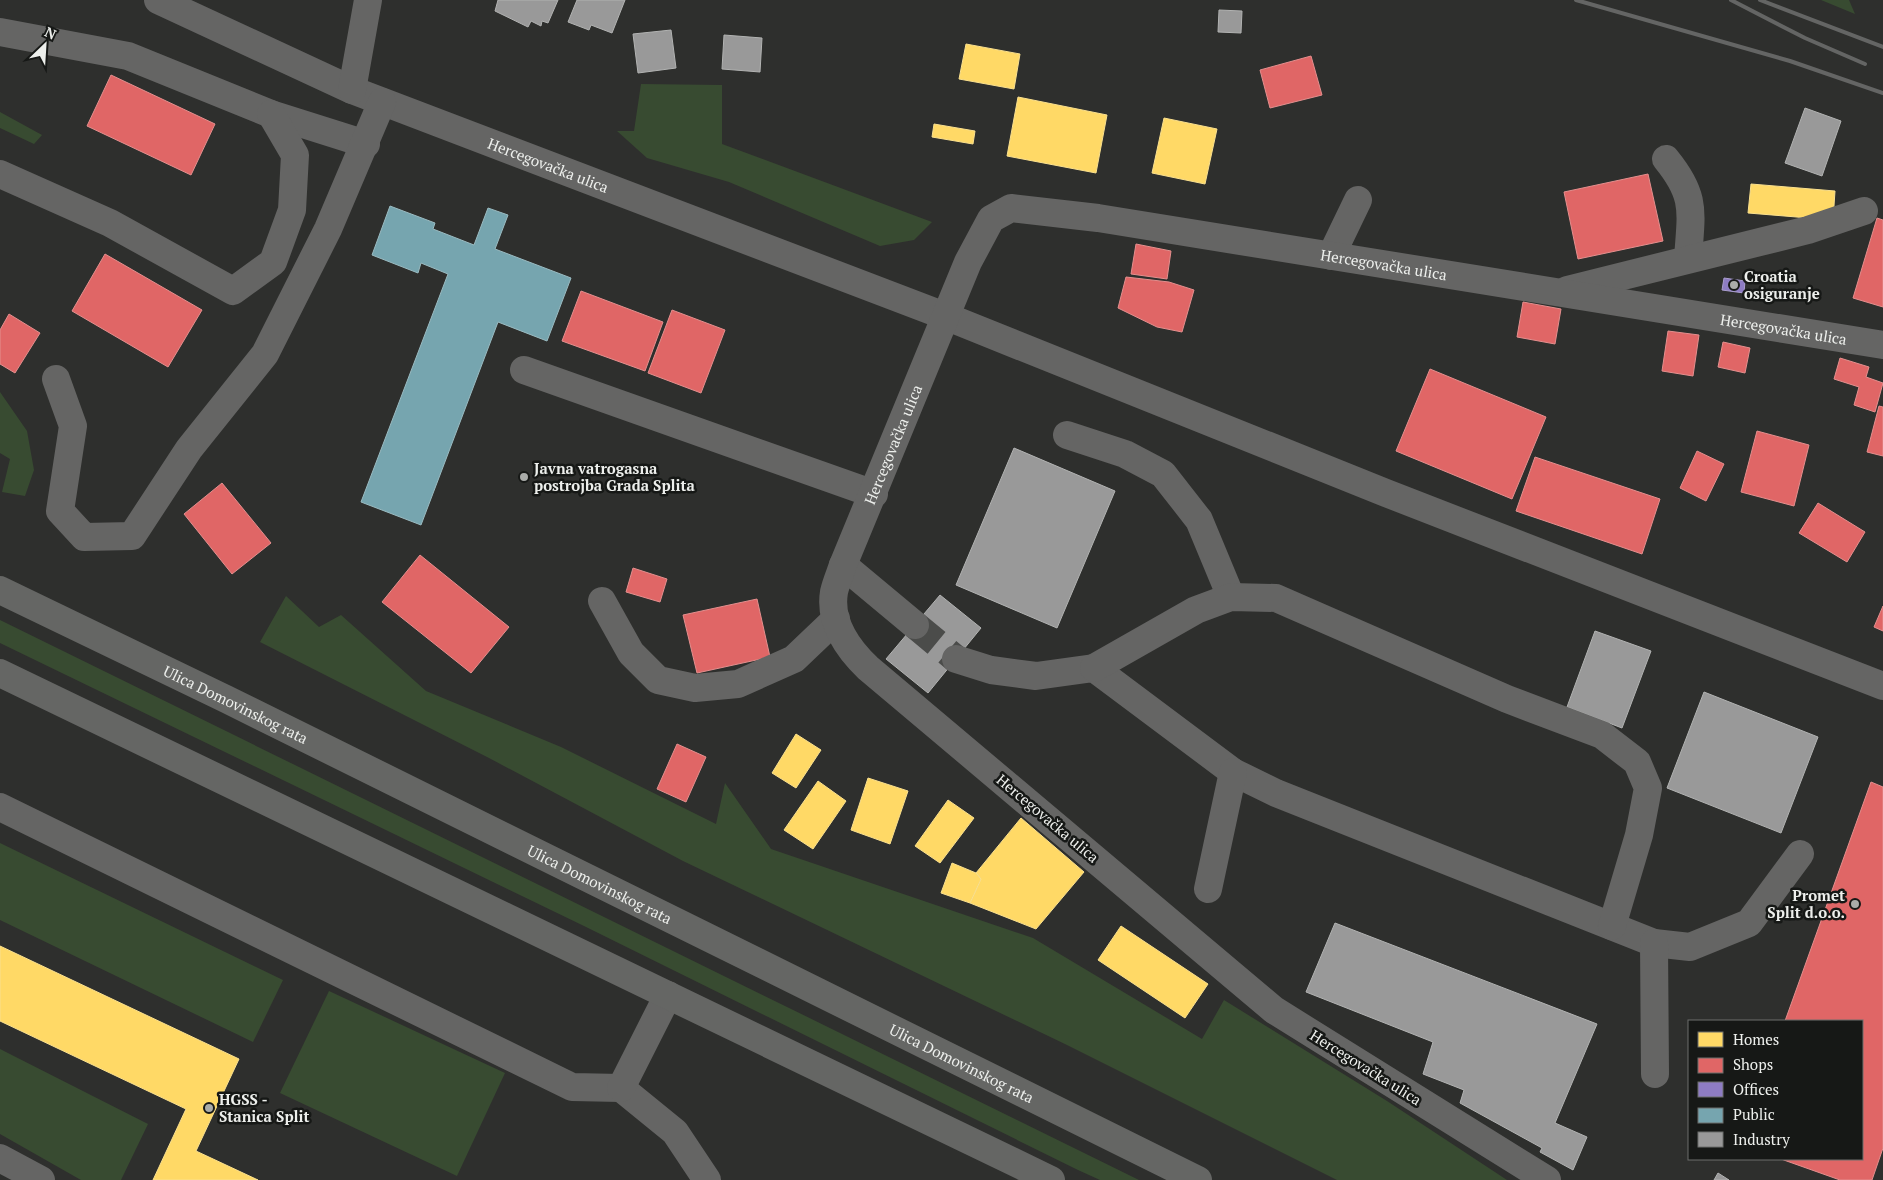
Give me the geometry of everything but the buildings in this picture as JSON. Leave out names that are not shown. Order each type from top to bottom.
[{"type":"main road","name":"Ulica Domovinskog rata","points":[[0,590],[226,699],[1198,1180]]},
{"type":"main road","points":[[0,673],[1051,1180]]},
{"type":"street","name":"Hercegovačka ulica","points":[[158,0],[352,90],[382,102],[945,316],[1395,496],[1883,686]]},
{"type":"street","points":[[352,90],[368,0]]},
{"type":"street","points":[[0,32],[128,56],[271,114],[366,144]]},
{"type":"street","points":[[56,379],[73,426],[60,511],[84,537],[132,536],[189,449],[265,354],[328,229],[366,144],[382,102]]},
{"type":"street","points":[[0,174],[110,223],[233,291],[273,262],[292,210],[295,155],[271,114]]},
{"type":"street","points":[[1666,159],[1681,178],[1691,205],[1688,258]]},
{"type":"street","points":[[1331,256],[1358,200]]},
{"type":"street","name":"Hercegovačka ulica","points":[[1547,1180],[1274,1010],[868,668],[844,643],[836,619],[834,593],[843,566],[968,262],[991,219],[1011,208],[1098,218],[1883,346]]},
{"type":"street","points":[[1556,292],[1808,230],[1864,211]]},
{"type":"street","points":[[524,370],[874,494]]},
{"type":"street","points":[[1067,435],[1124,454],[1163,474],[1199,520],[1231,597]]},
{"type":"street","points":[[843,566],[915,624]]},
{"type":"street","points":[[956,659],[991,670],[1036,676],[1094,668],[1196,610],[1231,597],[1276,598],[1507,698],[1602,735],[1637,762],[1648,788],[1639,835],[1612,926]]},
{"type":"street","points":[[602,601],[631,653],[658,680],[694,688],[738,684],[794,659],[836,619]]},
{"type":"street","points":[[1094,668],[1233,772],[1276,794],[1654,943],[1690,947],[1749,923],[1800,854]]},
{"type":"street","points":[[1208,889],[1233,772]]},
{"type":"street","points":[[0,807],[572,1087],[622,1088],[675,1132],[707,1180]]},
{"type":"street","points":[[1654,943],[1655,1074]]},
{"type":"street","points":[[622,1088],[668,995]]},
{"type":"street","points":[[0,1158],[41,1180]]},
{"type":"green space","points":[[1821,0],[1849,0],[1855,14]]},
{"type":"green space","points":[[641,84],[722,85],[722,144],[932,222],[914,240],[880,246],[729,182],[647,158],[617,131],[634,131]]},
{"type":"green space","points":[[0,112],[42,135],[34,144],[0,128]]},
{"type":"green space","points":[[0,392],[27,431],[34,470],[25,496],[2,492],[10,459],[0,453]]},
{"type":"green space","points":[[286,596],[319,627],[341,615],[426,691],[561,747],[716,824],[725,783],[771,849],[1033,938],[1202,1039],[1224,1000],[1387,1101],[1507,1180],[1337,1180],[1067,1045],[683,861],[489,758],[260,642]]},
{"type":"green space","points":[[0,620],[1139,1180],[1100,1180],[1078,1170],[584,926],[0,643]]},
{"type":"green space","points":[[0,843],[283,980],[253,1042],[0,920]]},
{"type":"green space","points":[[329,991],[505,1073],[457,1176],[280,1093]]},
{"type":"green space","points":[[0,1049],[148,1124],[121,1180],[81,1180],[0,1134]]},
{"type":"tunnel","points":[[915,625],[956,659]]},
{"type":"railway","points":[[1576,0],[1790,61],[1883,93]]},
{"type":"railway","points":[[1731,0],[1805,38],[1865,64]]},
{"type":"railway","points":[[1760,0],[1883,47]]},
{"type":"place","name":"Croatia osiguranje","points":[[1734,285]]},
{"type":"place","name":"Javna vatrogasna postrojba Grada Splita","points":[[524,477]]},
{"type":"place","name":"Promet Split d.o.o.","points":[[1855,904]]},
{"type":"place","name":"HGSS - Stanica Split","points":[[209,1108]]}]
